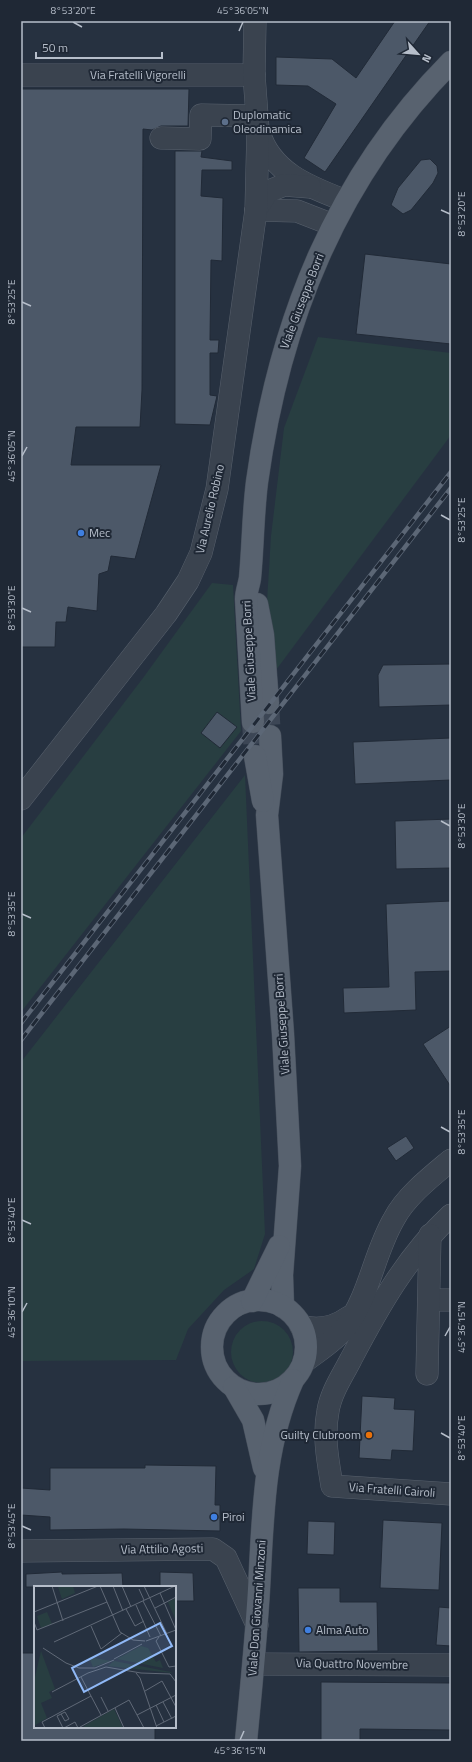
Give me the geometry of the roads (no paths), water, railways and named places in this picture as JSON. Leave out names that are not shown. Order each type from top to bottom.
[{"type":"main road","name":"Viale Giuseppe Borri","points":[[252,722],[246,602],[250,580],[257,481],[278,370],[299,302],[333,225],[346,201],[362,173],[400,120],[451,62]]},
{"type":"main road","name":"Viale Giuseppe Borri","points":[[250,580],[262,630],[268,703]]},
{"type":"main road","name":"Viale Giuseppe Borri","points":[[270,736],[272,774],[267,815],[290,1166],[284,1234],[282,1275],[283,1307]]},
{"type":"main road","name":"Viale Giuseppe Borri","points":[[254,756],[258,782],[267,815]]},
{"type":"main road","name":"Viale Giuseppe Borri","points":[[252,1301],[284,1234]]},
{"type":"main road","points":[[252,1301],[268,1301],[283,1307],[294,1315],[306,1338],[306,1350],[298,1371],[280,1390],[265,1394],[249,1393],[234,1387],[222,1376],[215,1362],[212,1346],[216,1330],[224,1316],[237,1306],[252,1301]]},
{"type":"main road","name":"Viale Don Giovanni Minzoni","points":[[246,1741],[254,1664],[266,1476],[282,1404],[298,1371]]},
{"type":"main road","name":"Viale Don Giovanni Minzoni","points":[[234,1387],[253,1420],[260,1444],[266,1476]]},
{"type":"street","points":[[255,21],[254,75],[257,123],[263,147],[273,160],[287,173],[311,187],[346,201]]},
{"type":"street","name":"Via Fratelli Vigorelli","points":[[21,75],[254,75]]},
{"type":"street","points":[[161,138],[200,139],[201,115],[257,123]]},
{"type":"street","name":"Via Aurelio Robino","points":[[21,799],[166,614],[188,581],[201,553],[217,488],[256,210],[257,123]]},
{"type":"street","points":[[256,210],[267,192],[284,185],[311,187]]},
{"type":"street","points":[[256,210],[297,211],[333,225]]},
{"type":"street","name":"Viale Don Giovanni Minzoni","points":[[298,1371],[341,1332],[355,1313],[367,1287],[380,1246],[394,1217],[422,1184],[451,1160]]},
{"type":"street","points":[[324,1346],[361,1341],[401,1271],[430,1235],[451,1215]]},
{"type":"street","points":[[427,1374],[430,1235]]},
{"type":"street","points":[[429,1300],[451,1300]]},
{"type":"street","points":[[301,1326],[308,1328],[324,1328],[344,1321],[355,1313]]},
{"type":"street","name":"Via Fratelli Cairoli","points":[[361,1341],[336,1387],[328,1410],[324,1438],[332,1486],[451,1494]]},
{"type":"street","name":"Via Attilio Agosti","points":[[21,1551],[213,1549],[226,1558],[257,1624]]},
{"type":"street","name":"Via Quattro Novembre","points":[[254,1664],[451,1665]]},
{"type":"tunnel","points":[[268,703],[270,736]]},
{"type":"tunnel","points":[[253,722],[255,756]]},
{"type":"railway","points":[[21,1023],[451,472]]},
{"type":"railway","points":[[21,1040],[451,488]]},
{"type":"place","name":"Duplomatic Oleodinamica","points":[[225,122]]},
{"type":"place","name":"Mec","points":[[81,533]]},
{"type":"place","name":"Guilty Clubroom","points":[[369,1435]]},
{"type":"place","name":"Piroi","points":[[214,1517]]},
{"type":"place","name":"Alma Auto","points":[[308,1630]]}]
